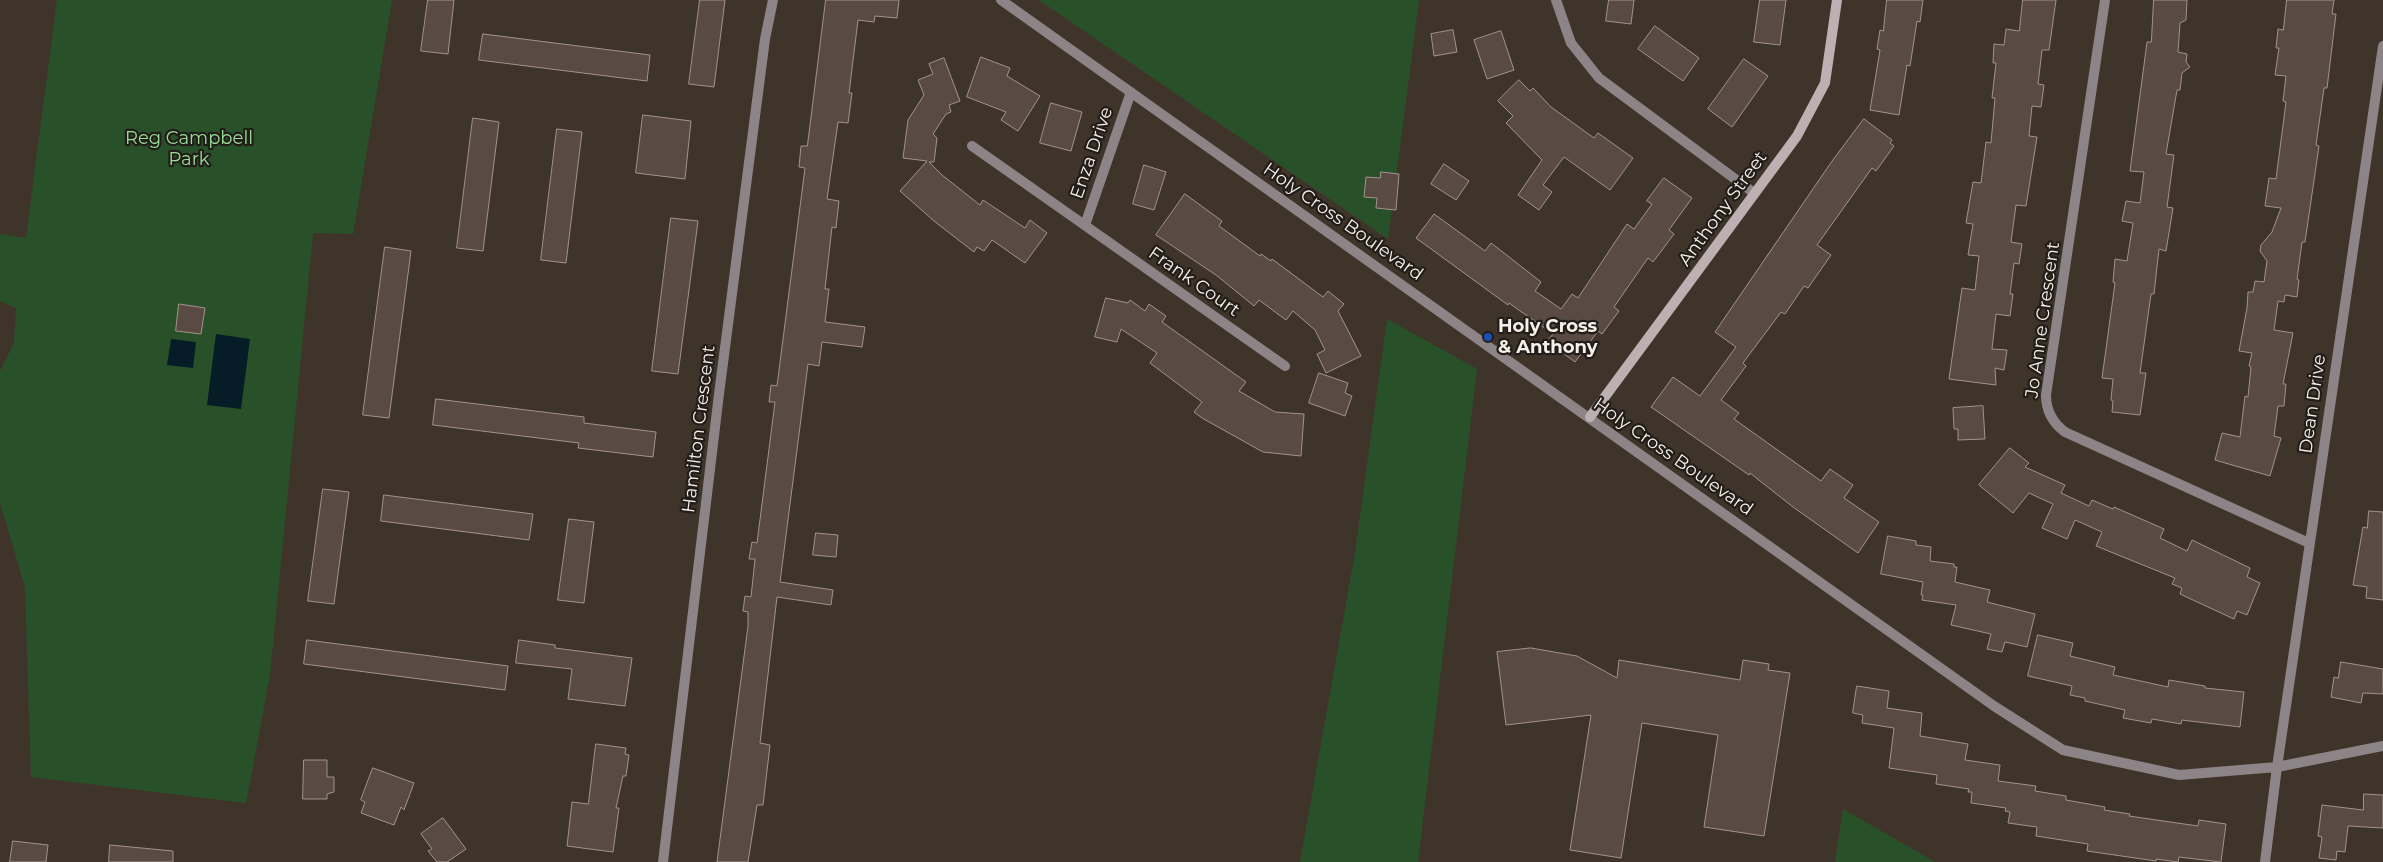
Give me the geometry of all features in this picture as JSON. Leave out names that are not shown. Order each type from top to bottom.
[{"type":"street","name":"Hamilton Crescent","points":[[663,862],[723,364],[765,39],[773,0]]},
{"type":"street","name":"Holy Cross Boulevard","points":[[1000,0],[1590,417],[1994,706],[2064,750],[2179,775],[2277,767],[2383,746]]},
{"type":"street","points":[[1556,0],[1571,43],[1599,78],[1754,193]]},
{"type":"street","name":"Anthony Street","points":[[1590,417],[1797,136],[1825,83],[1837,0]]},
{"type":"street","name":"Jo Anne Crescent","points":[[2105,0],[2046,395],[2049,413],[2065,432],[2309,543]]},
{"type":"street","name":"Dean Drive","points":[[2265,862],[2309,543],[2383,46]]},
{"type":"street","name":"Enza Drive","points":[[1085,225],[1131,92]]},
{"type":"street","name":"Frank Court","points":[[972,146],[1285,366]]},
{"type":"green space","name":"Reg Campbell Park","points":[[57,0],[392,0],[353,234],[313,233],[270,675],[246,803],[31,777],[25,587],[0,503],[0,371],[14,343],[16,308],[0,301],[0,234],[26,238]]},
{"type":"green space","points":[[1039,0],[1419,0],[1388,239]]},
{"type":"green space","points":[[1387,319],[1477,369],[1418,862],[1300,862],[1355,553]]},
{"type":"green space","points":[[1843,809],[1935,862],[1835,862]]},
{"type":"water","points":[[216,334],[250,339],[241,409],[207,405]]},
{"type":"water","points":[[171,339],[196,342],[193,368],[167,365]]},
{"type":"building","points":[[428,0],[454,0],[448,54],[421,51]]},
{"type":"building","points":[[700,0],[725,0],[714,87],[689,84]]},
{"type":"building","points":[[826,0],[899,0],[897,18],[875,16],[874,22],[858,20],[849,93],[852,93],[848,123],[838,122],[827,199],[839,201],[836,228],[832,227],[825,289],[829,289],[825,322],[865,327],[862,347],[822,342],[819,366],[808,364],[780,582],[833,590],[831,605],[777,597],[760,743],[770,745],[763,805],[757,805],[748,862],[717,862],[748,626],[748,612],[743,611],[745,596],[751,597],[755,559],[749,559],[752,542],[757,543],[775,402],[769,402],[771,385],[777,386],[805,168],[799,167],[801,146],[807,146]]},
{"type":"building","points":[[1609,0],[1634,0],[1631,24],[1606,21]]},
{"type":"building","points":[[1760,0],[1786,0],[1780,45],[1754,42]]},
{"type":"building","points":[[1887,0],[1923,0],[1920,22],[1917,21],[1910,66],[1907,65],[1899,115],[1870,110],[1880,50],[1877,49],[1880,30],[1883,31]]},
{"type":"building","points":[[2023,0],[2056,0],[2049,50],[2042,50],[2038,84],[2044,85],[2041,107],[2032,106],[2029,136],[2037,137],[2026,206],[2016,205],[2011,242],[2022,244],[2019,264],[2014,263],[2010,294],[2013,294],[2010,316],[1996,314],[1992,349],[2007,350],[2004,370],[1995,368],[1996,385],[1949,379],[1962,288],[1975,290],[1979,256],[1968,255],[1973,224],[1966,223],[1973,182],[1981,183],[1986,142],[1991,143],[1995,98],[1992,98],[1996,63],[1993,63],[1994,44],[2004,45],[2006,29],[2019,31]]},
{"type":"building","points":[[2154,0],[2187,0],[2186,20],[2180,23],[2178,52],[2187,54],[2186,62],[2190,67],[2182,73],[2180,90],[2177,90],[2166,154],[2174,155],[2167,207],[2173,208],[2166,251],[2159,249],[2154,294],[2151,294],[2140,373],[2146,373],[2140,415],[2112,412],[2113,379],[2102,378],[2115,283],[2113,282],[2115,259],[2127,261],[2133,223],[2122,221],[2126,201],[2140,203],[2144,172],[2130,171],[2147,42],[2151,42]]},
{"type":"building","points":[[2287,0],[2334,0],[2332,14],[2336,14],[2327,88],[2324,88],[2316,145],[2319,146],[2305,242],[2302,242],[2297,279],[2299,280],[2297,297],[2285,295],[2284,302],[2278,301],[2274,330],[2293,333],[2283,384],[2286,384],[2284,406],[2278,406],[2274,436],[2281,438],[2270,476],[2215,460],[2222,433],[2240,437],[2245,396],[2248,397],[2251,367],[2249,366],[2252,353],[2239,351],[2248,292],[2253,292],[2255,281],[2264,282],[2267,261],[2260,251],[2261,245],[2272,232],[2281,208],[2265,206],[2269,178],[2276,179],[2286,102],[2283,101],[2286,76],[2275,75],[2279,48],[2276,48],[2278,29],[2283,30]]},
{"type":"building","points":[[1655,26],[1699,58],[1683,81],[1638,49]]},
{"type":"building","points":[[1453,30],[1457,52],[1434,56],[1431,34]]},
{"type":"building","points":[[1501,31],[1514,70],[1487,79],[1474,40]]},
{"type":"building","points":[[483,34],[650,55],[647,81],[479,60]]},
{"type":"building","points":[[981,57],[1010,68],[1007,76],[1040,96],[1018,131],[1001,120],[1006,112],[967,97]]},
{"type":"building","points":[[944,58],[960,101],[949,105],[951,112],[946,114],[933,134],[937,138],[934,162],[929,162],[942,175],[980,205],[983,200],[1025,228],[1030,220],[1047,233],[1025,263],[992,240],[984,251],[977,247],[974,252],[934,221],[900,191],[927,161],[903,158],[908,120],[924,95],[918,80],[933,74],[929,64]]},
{"type":"building","points":[[1744,59],[1768,76],[1732,127],[1708,109]]},
{"type":"building","points":[[1519,80],[1530,91],[1533,88],[1551,107],[1594,138],[1598,133],[1633,158],[1610,190],[1564,157],[1543,185],[1552,192],[1539,210],[1518,195],[1542,160],[1506,123],[1513,116],[1498,101]]},
{"type":"building","points":[[1051,103],[1082,112],[1071,151],[1040,143]]},
{"type":"building","points":[[643,115],[691,121],[685,179],[636,173]]},
{"type":"building","points":[[473,118],[499,122],[483,251],[457,248]]},
{"type":"building","points":[[1864,119],[1892,140],[1890,143],[1894,146],[1876,171],[1872,168],[1817,245],[1831,255],[1808,288],[1804,286],[1785,314],[1781,312],[1743,363],[1746,366],[1721,400],[1739,413],[1734,419],[1821,481],[1830,469],[1853,485],[1844,498],[1879,522],[1858,553],[1793,507],[1750,473],[1749,475],[1651,407],[1673,377],[1700,396],[1736,347],[1715,332],[1830,164]]},
{"type":"building","points":[[557,129],[582,132],[566,263],[541,260]]},
{"type":"building","points":[[1444,164],[1469,181],[1456,200],[1431,184]]},
{"type":"building","points":[[1144,165],[1166,172],[1154,210],[1133,204]]},
{"type":"building","points":[[1381,172],[1399,174],[1396,210],[1376,208],[1377,198],[1364,197],[1366,177],[1380,178]]},
{"type":"building","points":[[1664,178],[1692,198],[1669,230],[1674,234],[1653,262],[1648,258],[1614,307],[1619,311],[1602,334],[1598,331],[1575,362],[1547,341],[1553,334],[1509,303],[1508,305],[1416,238],[1434,214],[1485,251],[1491,243],[1541,282],[1535,291],[1561,309],[1572,294],[1578,298],[1627,224],[1634,229],[1652,204],[1647,201]]},
{"type":"building","points":[[1185,194],[1222,221],[1219,226],[1260,256],[1261,254],[1271,261],[1272,259],[1323,297],[1328,291],[1344,304],[1338,311],[1361,356],[1326,373],[1317,354],[1325,350],[1315,330],[1293,311],[1286,320],[1259,300],[1254,306],[1216,275],[1156,235]]},
{"type":"building","points":[[671,218],[698,221],[678,374],[652,371]]},
{"type":"building","points":[[385,247],[411,251],[389,418],[363,415]]},
{"type":"building","points":[[1106,298],[1128,303],[1130,300],[1145,311],[1149,304],[1166,316],[1162,322],[1246,382],[1239,391],[1275,412],[1304,414],[1301,456],[1263,452],[1202,418],[1194,412],[1202,402],[1150,363],[1157,353],[1121,329],[1117,342],[1095,337]]},
{"type":"building","points":[[179,304],[205,308],[201,334],[176,331]]},
{"type":"building","points":[[1319,373],[1348,383],[1345,393],[1352,396],[1345,416],[1309,403]]},
{"type":"building","points":[[436,399],[584,417],[584,423],[656,432],[653,457],[578,448],[579,443],[433,425]]},
{"type":"building","points":[[1983,406],[1985,439],[1958,440],[1958,429],[1954,429],[1953,408]]},
{"type":"building","points":[[2010,448],[2029,463],[2025,467],[2065,485],[2061,493],[2089,506],[2092,500],[2113,509],[2114,507],[2164,529],[2160,538],[2187,551],[2192,540],[2250,568],[2247,577],[2260,583],[2247,615],[2237,611],[2234,619],[2180,594],[2182,588],[2172,584],[2175,578],[2096,546],[2102,532],[2075,520],[2067,539],[2042,528],[2053,504],[2029,493],[2013,513],[1979,485]]},
{"type":"building","points":[[323,489],[349,492],[334,604],[308,601]]},
{"type":"building","points":[[384,495],[533,514],[529,540],[381,521]]},
{"type":"building","points":[[2369,511],[2383,512],[2383,600],[2366,598],[2367,587],[2353,585],[2363,527],[2367,528]]},
{"type":"building","points":[[569,519],[594,522],[584,603],[558,600]]},
{"type":"building","points":[[816,533],[838,535],[836,557],[813,555]]},
{"type":"building","points":[[1888,536],[1916,541],[1916,545],[1931,547],[1930,561],[1954,564],[1954,567],[1957,567],[1955,582],[1990,590],[1987,602],[2035,614],[2027,647],[2005,642],[2002,652],[1987,649],[1991,634],[1951,625],[1956,605],[1922,600],[1923,582],[1881,574]]},
{"type":"building","points":[[2038,635],[2073,643],[2070,656],[2115,667],[2113,675],[2168,687],[2169,680],[2205,686],[2205,688],[2244,692],[2240,727],[2182,720],[2181,724],[2152,719],[2151,723],[2123,718],[2125,710],[2085,701],[2085,698],[2070,695],[2072,686],[2028,676]]},
{"type":"building","points":[[307,640],[508,666],[505,690],[304,664]]},
{"type":"building","points":[[519,640],[555,645],[555,648],[632,658],[625,706],[568,699],[572,669],[516,663]]},
{"type":"building","points":[[1531,648],[1577,656],[1617,678],[1619,660],[1740,680],[1743,660],[1769,664],[1768,670],[1790,673],[1764,836],[1704,827],[1718,735],[1642,723],[1621,858],[1570,850],[1591,715],[1506,725],[1497,652]]},
{"type":"building","points":[[2341,662],[2383,669],[2383,694],[2363,693],[2361,703],[2331,697],[2334,677],[2338,678]]},
{"type":"building","points":[[1857,686],[1889,691],[1887,708],[1922,713],[1920,736],[1968,744],[1965,760],[2000,765],[1998,781],[2036,786],[2035,791],[2066,796],[2066,800],[2105,807],[2104,810],[2130,814],[2129,816],[2198,826],[2199,820],[2226,824],[2221,862],[2179,857],[2178,862],[2156,859],[2156,861],[2087,851],[2088,844],[2036,836],[2037,827],[2008,823],[2010,812],[2005,811],[2006,808],[1971,803],[1972,792],[1968,792],[1969,789],[1936,784],[1937,775],[1889,768],[1894,728],[1862,723],[1863,715],[1853,713]]},
{"type":"building","points":[[596,744],[626,748],[625,754],[629,755],[626,776],[623,776],[616,808],[619,808],[613,852],[567,846],[572,802],[588,804]]},
{"type":"building","points":[[304,760],[327,760],[327,777],[334,777],[334,792],[327,794],[327,799],[303,799]]},
{"type":"building","points":[[373,768],[414,783],[404,810],[401,807],[394,825],[361,813],[365,802],[361,800]]},
{"type":"building","points":[[2364,794],[2383,795],[2383,828],[2348,826],[2345,852],[2337,851],[2336,860],[2319,858],[2322,837],[2318,836],[2322,805],[2363,810]]},
{"type":"building","points":[[443,818],[466,849],[447,862],[437,862],[428,851],[432,849],[421,834]]},
{"type":"building","points":[[13,841],[48,845],[46,862],[10,862]]},
{"type":"building","points":[[110,845],[173,851],[173,862],[109,862]]},
{"type":"place","name":"Holy Cross & Anthony","points":[[1488,337]]}]
